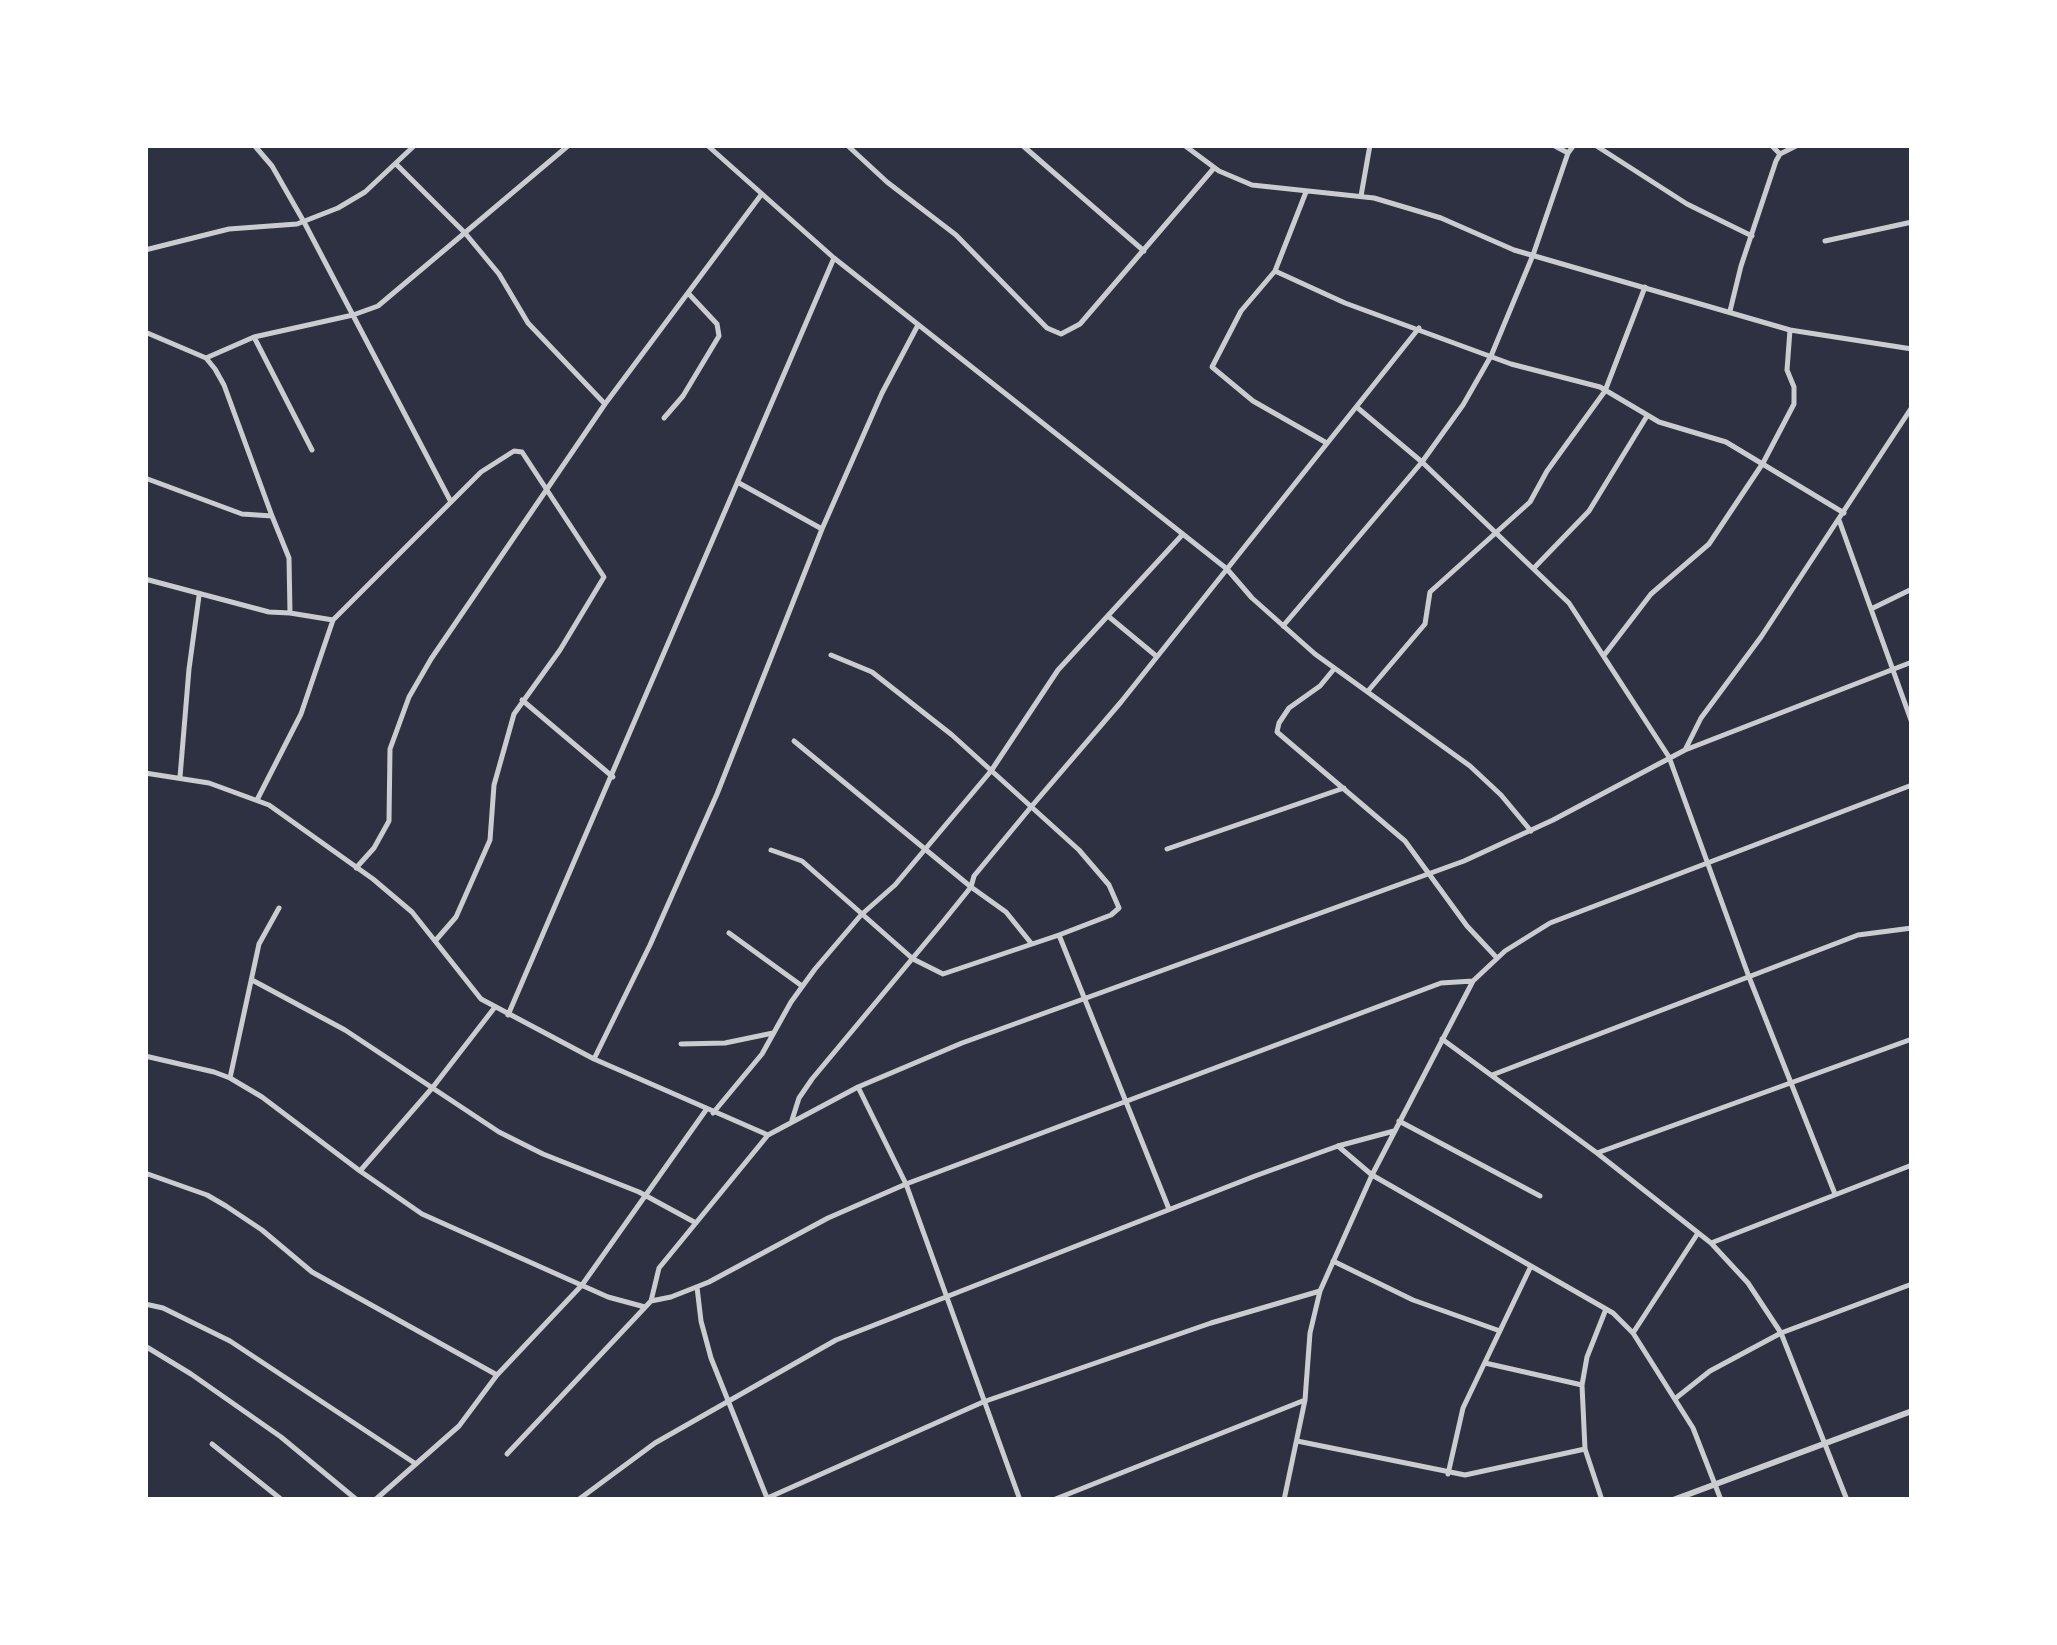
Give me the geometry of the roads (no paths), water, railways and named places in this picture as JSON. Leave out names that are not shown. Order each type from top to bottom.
[{"type":"street","points":[[254,145],[272,166],[304,222],[450,502]]},
{"type":"street","points":[[145,250],[229,229],[284,227],[304,222],[353,200],[415,145]]},
{"type":"street","points":[[206,358],[254,337],[368,312],[392,297],[569,145]]},
{"type":"street","points":[[708,145],[834,258],[1227,570],[1283,626],[1334,669],[1470,766],[1501,795],[1530,831]]},
{"type":"street","points":[[847,145],[887,182],[956,235],[1052,331],[1065,334],[1074,330],[1214,168]]},
{"type":"street","points":[[1022,145],[1144,251]]},
{"type":"street","points":[[1184,145],[1214,168],[1252,185],[1361,196],[1441,218],[1533,255],[1790,330],[1912,349]]},
{"type":"street","points":[[1361,196],[1370,145]]},
{"type":"street","points":[[1553,145],[1568,153]]},
{"type":"street","points":[[1283,626],[1422,462],[1463,406],[1491,356],[1574,145]]},
{"type":"street","points":[[1595,145],[1687,204],[1752,236]]},
{"type":"street","points":[[1771,145],[1780,154]]},
{"type":"street","points":[[1730,311],[1780,154],[1798,145]]},
{"type":"street","points":[[396,164],[465,233],[499,274],[528,323],[605,404]]},
{"type":"street","points":[[1306,192],[1275,270],[1241,311],[1212,367],[1253,401],[1327,443]]},
{"type":"street","points":[[356,868],[374,848],[388,820],[390,749],[409,697],[465,606],[605,404],[761,195]]},
{"type":"street","points":[[1825,241],[1912,222]]},
{"type":"street","points":[[508,1016],[834,258]]},
{"type":"street","points":[[1275,270],[1332,298],[1511,364],[1605,390],[1678,429],[1726,442],[1844,513]]},
{"type":"street","points":[[1368,691],[1426,624],[1430,592],[1530,502],[1547,471],[1605,390],[1645,286]]},
{"type":"street","points":[[664,418],[684,396],[719,336],[717,324],[688,293]]},
{"type":"street","points":[[594,1059],[717,794],[822,529],[882,393],[918,326]]},
{"type":"street","points":[[791,1123],[799,1098],[812,1079],[970,887],[974,876],[1030,806],[1122,702],[1419,328]]},
{"type":"street","points":[[1604,654],[1650,594],[1709,544],[1763,463],[1794,404],[1794,386],[1786,370],[1790,330]]},
{"type":"street","points":[[145,332],[206,358],[224,385],[288,558],[290,613]]},
{"type":"street","points":[[254,337],[312,450]]},
{"type":"street","points":[[1686,750],[1701,718],[1761,638],[1912,406]]},
{"type":"street","points":[[1358,408],[1422,462],[1569,603],[1669,757],[1749,977],[1835,1194]]},
{"type":"street","points":[[1534,568],[1589,511],[1648,416]]},
{"type":"street","points":[[257,800],[301,714],[333,620],[481,472],[518,450],[525,455],[604,577],[560,650],[522,700],[496,774],[487,850],[456,917],[436,940]]},
{"type":"street","points":[[145,478],[242,514],[272,516]]},
{"type":"street","points":[[738,483],[822,529]]},
{"type":"street","points":[[1839,520],[1912,723]]},
{"type":"street","points":[[375,1500],[459,1426],[497,1375],[582,1285],[710,1112],[751,1070],[802,986],[861,915],[895,885],[991,770],[1038,703],[1048,682],[1183,534]]},
{"type":"street","points":[[145,579],[269,612],[333,620]]},
{"type":"street","points":[[1871,610],[1912,589]]},
{"type":"street","points":[[180,777],[199,596]]},
{"type":"street","points":[[1108,616],[1156,656]]},
{"type":"street","points":[[771,850],[802,861],[912,959],[943,974],[1117,912],[1119,904],[1088,859],[991,770],[883,680],[832,654]]},
{"type":"street","points":[[507,1454],[646,1307],[659,1268],[768,1135],[858,1087],[946,1049],[1428,875],[1530,831],[1669,757],[1912,662]]},
{"type":"street","points":[[1334,669],[1320,686],[1290,708],[1278,723],[1277,732],[1405,842],[1467,926],[1497,958]]},
{"type":"street","points":[[522,700],[613,777]]},
{"type":"street","points":[[794,741],[970,887],[1006,912],[1031,942]]},
{"type":"street","points":[[145,772],[209,782],[257,800],[412,912],[481,999],[594,1059],[768,1135]]},
{"type":"street","points":[[1284,1500],[1305,1400],[1310,1333],[1320,1291],[1372,1174],[1473,980],[1497,958],[1550,922],[1912,785]]},
{"type":"street","points":[[1167,849],[1344,788]]},
{"type":"street","points":[[230,1078],[259,944],[278,908]]},
{"type":"street","points":[[1492,1075],[1858,934],[1912,928]]},
{"type":"street","points":[[729,934],[802,986]]},
{"type":"street","points":[[1059,935],[1169,1209]]},
{"type":"street","points":[[252,980],[332,1022],[499,1132],[646,1196],[696,1223]]},
{"type":"street","points":[[651,1300],[671,1298],[697,1287],[828,1218],[906,1184],[1441,983],[1473,980]]},
{"type":"street","points":[[360,1171],[495,1007]]},
{"type":"street","points":[[681,1044],[725,1043],[773,1033]]},
{"type":"street","points":[[1441,1038],[1711,1243],[1748,1283],[1781,1334],[1847,1500]]},
{"type":"street","points":[[1597,1153],[1912,1039]]},
{"type":"street","points":[[145,1056],[230,1078],[272,1104],[422,1214],[608,1297],[646,1307]]},
{"type":"street","points":[[858,1087],[906,1184],[1020,1500]]},
{"type":"street","points":[[1399,1121],[1540,1196]]},
{"type":"street","points":[[578,1500],[655,1444],[836,1340],[1169,1209],[1338,1146],[1394,1131]]},
{"type":"street","points":[[1338,1146],[1372,1174],[1606,1309],[1633,1333],[1693,1428],[1720,1500]]},
{"type":"street","points":[[1711,1243],[1912,1165]]},
{"type":"street","points":[[145,1173],[226,1206],[312,1272],[497,1375]]},
{"type":"street","points":[[1633,1333],[1698,1233]]},
{"type":"street","points":[[1332,1260],[1413,1300],[1500,1331]]},
{"type":"street","points":[[1448,1474],[1464,1408],[1531,1266]]},
{"type":"street","points":[[1676,1398],[1710,1371],[1781,1334],[1912,1284]]},
{"type":"street","points":[[697,1287],[705,1338],[765,1499],[983,1402],[1211,1323],[1320,1291]]},
{"type":"street","points":[[145,1304],[163,1308],[230,1341],[416,1464]]},
{"type":"street","points":[[1602,1500],[1585,1449],[1582,1386],[1586,1358],[1606,1309]]},
{"type":"street","points":[[145,1346],[280,1437],[357,1500]]},
{"type":"street","points":[[1485,1363],[1582,1386]]},
{"type":"street","points":[[1053,1500],[1305,1400]]},
{"type":"street","points":[[1673,1500],[1912,1411]]},
{"type":"street","points":[[1297,1441],[1448,1474],[1511,1467],[1585,1449]]},
{"type":"street","points":[[212,1444],[282,1500]]}]
